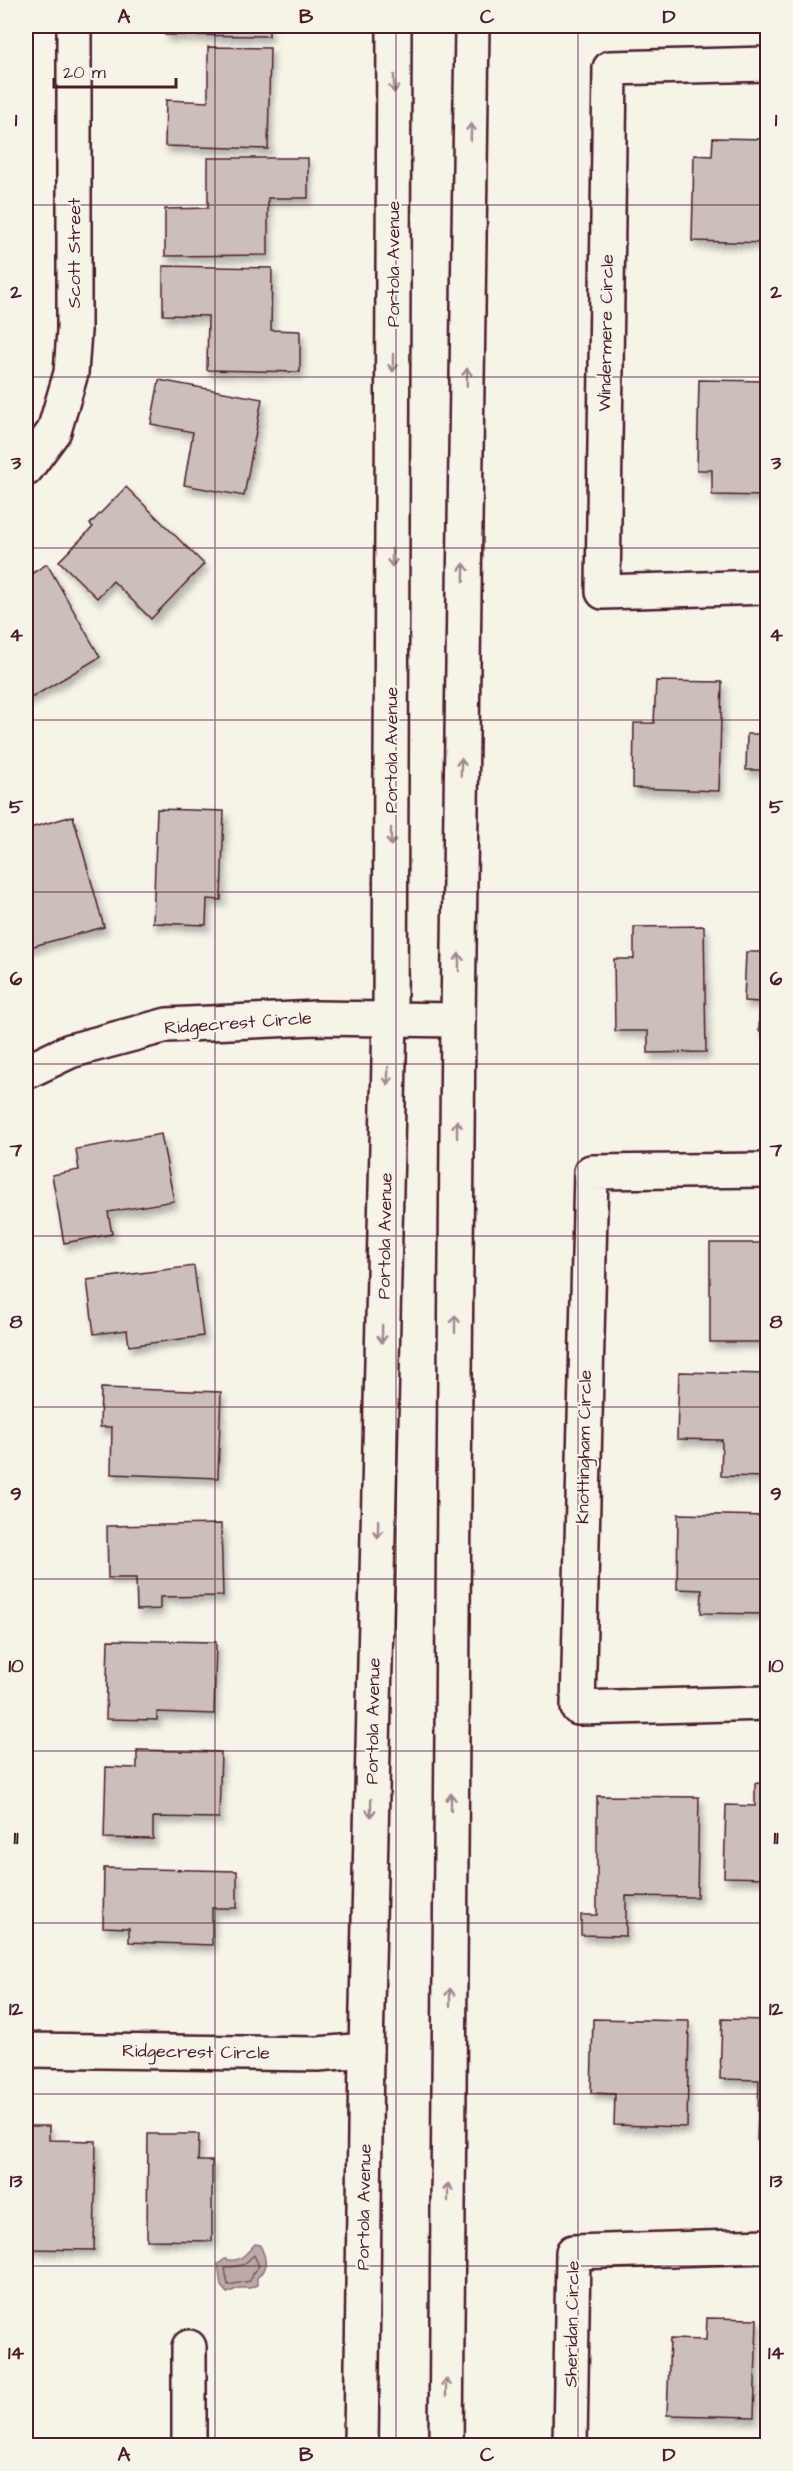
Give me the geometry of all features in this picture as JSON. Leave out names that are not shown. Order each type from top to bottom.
[{"type":"main road","name":"Scott Street","points":[[26,469],[54,431],[71,373],[74,330],[74,26]]},
{"type":"main road","name":"Portola Avenue","points":[[361,2445],[366,2050],[390,1017],[394,26]]},
{"type":"main road","points":[[446,2445],[458,1020],[472,26]]},
{"type":"main road","name":"Windermere Circle","points":[[768,64],[610,68],[603,592],[768,587]]},
{"type":"main road","name":"Ridgecrest Circle","points":[[26,1072],[70,1051],[167,1026],[316,1018],[390,1017],[458,1020]]},
{"type":"main road","name":"Knottingham Circle","points":[[768,1170],[591,1172],[578,1708],[768,1703]]},
{"type":"main road","name":"Ridgecrest Circle","points":[[26,2050],[318,2054],[366,2050]]},
{"type":"main road","name":"Sheridan Circle","points":[[570,2445],[573,2252],[768,2246]]},
{"type":"main road","points":[[189,2347],[189,2445]]},
{"type":"water","points":[[255,2244],[260,2245],[265,2263],[257,2278],[257,2285],[227,2293],[221,2286],[218,2264],[225,2259],[238,2259]]},
{"type":"building","points":[[165,26],[269,26],[269,36],[165,35]]},
{"type":"building","points":[[208,47],[270,48],[268,149],[165,146],[166,100],[208,102]]},
{"type":"building","points":[[713,138],[768,139],[768,243],[692,241],[694,155],[712,156]]},
{"type":"building","points":[[208,158],[308,158],[308,198],[268,198],[268,255],[165,256],[165,209],[208,208]]},
{"type":"building","points":[[163,266],[272,268],[271,330],[300,331],[300,372],[207,370],[208,316],[163,315]]},
{"type":"building","points":[[159,380],[262,399],[244,496],[184,485],[193,432],[151,424]]},
{"type":"building","points":[[699,380],[768,381],[768,496],[712,495],[712,470],[697,470]]},
{"type":"building","points":[[126,487],[204,564],[151,619],[113,581],[97,598],[59,561],[93,527],[90,524]]},
{"type":"building","points":[[47,564],[100,657],[26,701],[26,628],[28,627],[26,623],[26,577]]},
{"type":"building","points":[[656,681],[722,682],[719,791],[633,788],[634,723],[654,723]]},
{"type":"building","points":[[763,708],[768,708],[768,770],[746,770],[747,734],[762,734]]},
{"type":"building","points":[[157,809],[224,811],[221,900],[207,899],[206,925],[153,923]]},
{"type":"building","points":[[73,816],[104,927],[26,948],[26,829]]},
{"type":"building","points":[[704,926],[706,1052],[648,1053],[648,1031],[615,1031],[614,959],[634,959],[634,927]]},
{"type":"building","points":[[746,952],[768,952],[768,1031],[759,1031],[760,1002],[744,1001]]},
{"type":"building","points":[[161,1134],[174,1201],[108,1212],[112,1234],[64,1243],[52,1175],[79,1170],[76,1149]]},
{"type":"building","points":[[710,1243],[768,1243],[768,1342],[710,1342]]},
{"type":"building","points":[[194,1266],[203,1336],[129,1346],[127,1330],[94,1334],[87,1280]]},
{"type":"building","points":[[679,1372],[768,1374],[768,1477],[721,1476],[722,1440],[677,1439]]},
{"type":"building","points":[[101,1388],[221,1392],[218,1478],[111,1474],[112,1427],[100,1427]]},
{"type":"building","points":[[678,1514],[768,1516],[768,1614],[701,1613],[702,1590],[677,1589]]},
{"type":"building","points":[[221,1524],[223,1596],[160,1597],[160,1609],[137,1610],[136,1578],[108,1578],[107,1526]]},
{"type":"building","points":[[108,1640],[216,1642],[214,1714],[157,1712],[157,1720],[106,1719]]},
{"type":"building","points":[[137,1750],[221,1752],[219,1818],[153,1817],[153,1839],[104,1838],[106,1767],[137,1768]]},
{"type":"building","points":[[755,1783],[768,1784],[768,1878],[724,1877],[726,1805],[755,1806]]},
{"type":"building","points":[[597,1796],[699,1797],[697,1897],[626,1896],[626,1936],[581,1935],[581,1915],[597,1915]]},
{"type":"building","points":[[104,1868],[237,1871],[237,1908],[212,1908],[212,1945],[129,1942],[129,1928],[103,1927]]},
{"type":"building","points":[[593,2019],[689,2021],[687,2127],[614,2125],[615,2094],[591,2093]]},
{"type":"building","points":[[722,2019],[768,2020],[768,2140],[757,2140],[759,2080],[720,2079]]},
{"type":"building","points":[[26,2126],[49,2126],[49,2140],[96,2141],[94,2250],[26,2249]]},
{"type":"building","points":[[148,2134],[199,2134],[198,2161],[212,2161],[212,2241],[147,2240]]},
{"type":"building","points":[[707,2318],[757,2319],[754,2417],[667,2415],[670,2339],[706,2340]]}]
